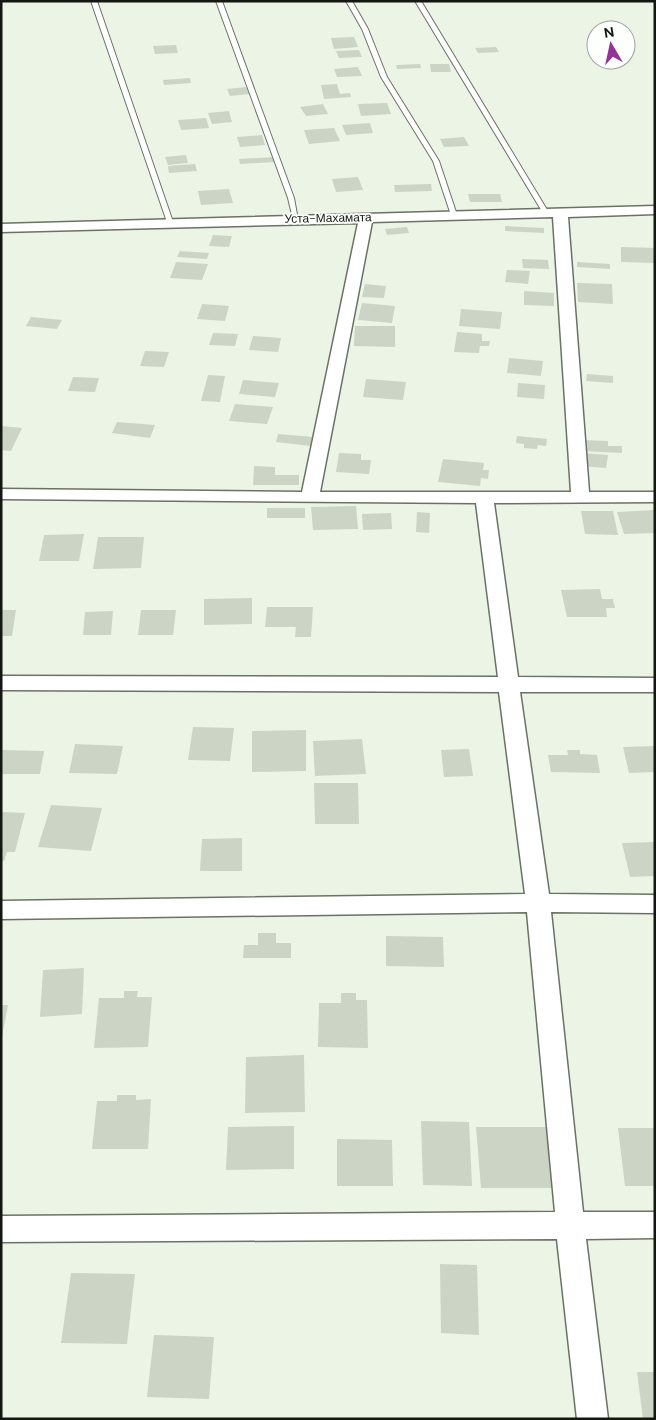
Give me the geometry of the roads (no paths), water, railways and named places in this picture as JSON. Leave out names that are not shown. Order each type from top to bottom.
[{"type":"street","name":"Уста-Махамата","points":[[1,228],[655,210]]},
{"type":"street","points":[[553,213],[580,497]]},
{"type":"street","points":[[310,497],[366,217]]},
{"type":"street","points":[[1,494],[310,497],[655,497]]},
{"type":"street","points":[[484,497],[507,683],[538,904],[570,1224],[593,1419]]},
{"type":"street","points":[[1,683],[507,683],[655,685]]},
{"type":"street","points":[[1,910],[655,904]]},
{"type":"street","points":[[1,1229],[570,1224],[655,1225]]},
{"type":"lane","points":[[94,1],[170,222]]},
{"type":"lane","points":[[219,1],[291,198],[296,219]]},
{"type":"lane","points":[[349,1],[365,29],[384,77],[436,161],[454,215]]},
{"type":"lane","points":[[418,1],[553,213]]}]
